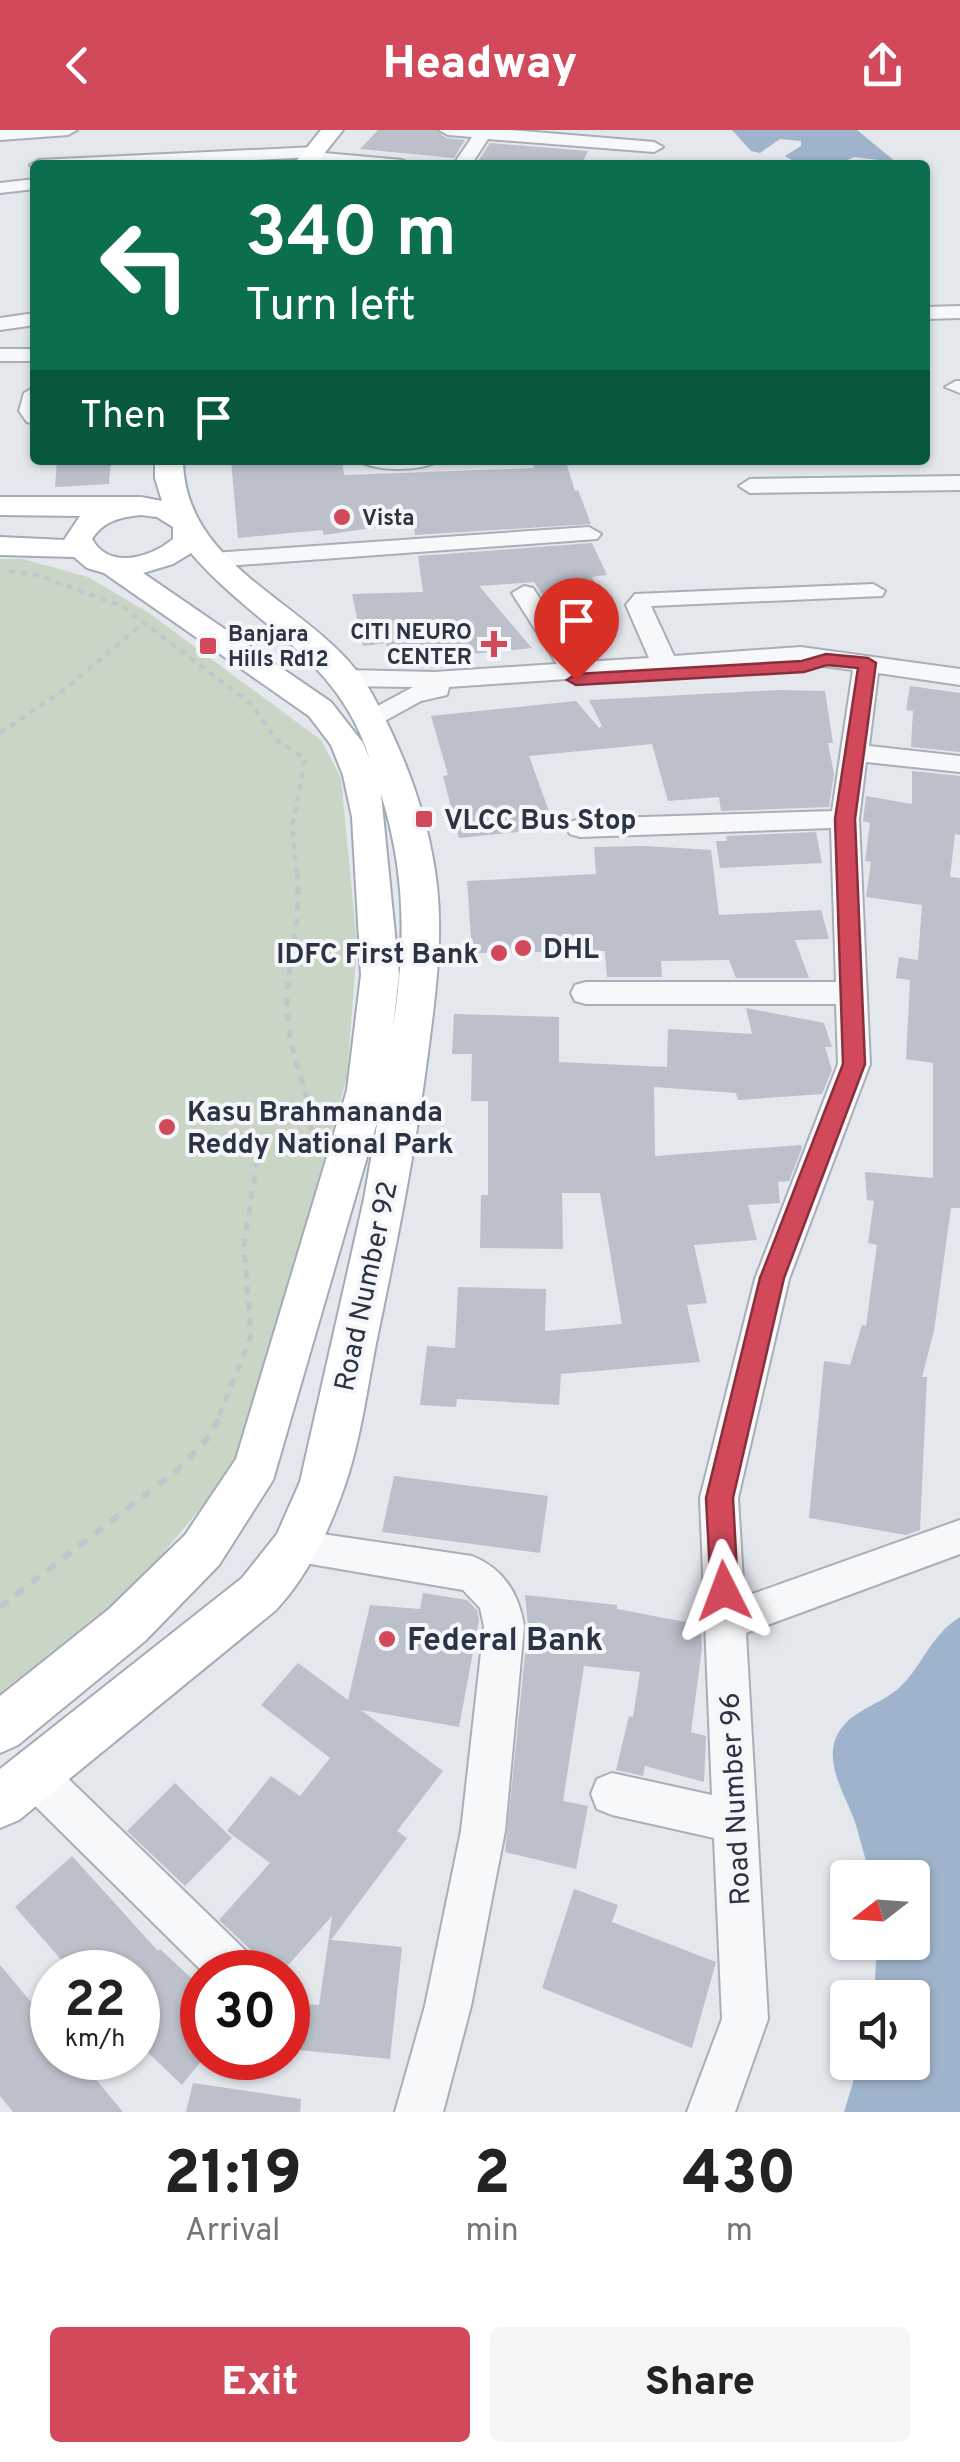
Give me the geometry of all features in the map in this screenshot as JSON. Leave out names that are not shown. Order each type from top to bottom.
[{"type":"main road","points":[[315,160],[332,130]]},
{"type":"main road","points":[[315,160],[343,130]]},
{"type":"main road","points":[[96,557],[82,529],[104,513],[132,507],[149,484],[151,465]]},
{"type":"main road","points":[[169,465],[169,478],[195,536]]},
{"type":"main road","points":[[0,506],[164,510],[195,536]]},
{"type":"main road","points":[[0,546],[148,564],[179,551],[195,536]]},
{"type":"main road","name":"Road Number 92","points":[[0,1802],[258,1594],[282,1569],[295,1547],[323,1482],[384,1198],[419,980],[421,920],[414,846],[382,744],[370,720],[344,678],[195,536]]},
{"type":"main road","name":"Road Number 92","points":[[0,1728],[127,1625],[202,1550],[257,1466],[367,1090],[380,975],[372,848],[360,775],[346,743],[320,710],[155,612],[96,557]]},
{"type":"main road","points":[[372,848],[414,846]]},
{"type":"main road","points":[[338,1192],[384,1198]]},
{"type":"street","points":[[0,135],[68,130]]},
{"type":"street","points":[[448,130],[654,147]]},
{"type":"street","points":[[465,160],[484,133]]},
{"type":"street","points":[[0,188],[30,185]]},
{"type":"street","points":[[930,313],[960,312]]},
{"type":"street","points":[[0,324],[30,334]]},
{"type":"street","points":[[933,334],[960,329]]},
{"type":"street","points":[[0,340],[30,336]]},
{"type":"street","points":[[0,355],[30,337]]},
{"type":"street","points":[[750,486],[960,483]]},
{"type":"street","points":[[195,536],[590,534]]},
{"type":"street","points":[[664,663],[638,605],[644,599],[872,590]]},
{"type":"street","points":[[524,593],[574,670]]},
{"type":"street","points":[[344,678],[435,680],[800,654],[960,676]]},
{"type":"street","points":[[370,720],[398,702],[428,692],[804,666],[826,660]]},
{"type":"street","name":"Road Number 96","points":[[710,2112],[745,2019],[720,1498],[772,1278],[854,1064],[845,819],[868,663]]},
{"type":"street","points":[[855,753],[960,764]]},
{"type":"street","points":[[580,828],[845,819]]},
{"type":"street","points":[[586,993],[851,993]]},
{"type":"street","points":[[726,1622],[960,1537]]},
{"type":"street","points":[[295,1547],[472,1574],[492,1588],[502,1607],[504,1626],[483,1830],[448,2006],[419,2112]]},
{"type":"street","points":[[34,1775],[213,1950]]},
{"type":"street","points":[[612,1794],[736,1821]]},
{"type":"path","points":[[0,570],[37,574],[122,606],[155,612],[250,703],[276,739],[305,759],[292,826],[301,906],[292,934],[288,1022],[313,1115],[310,1144],[258,1154],[244,1246],[251,1336],[211,1435],[176,1471],[0,1606]]},
{"type":"path","points":[[0,732],[68,687],[155,612]]},
{"type":"green space","name":"Kasu Brahmananda Reddy National Park","points":[[0,559],[23,559],[88,577],[149,613],[321,740],[341,778],[357,945],[347,1077],[238,1463],[130,1593],[0,1702]]},
{"type":"water","points":[[732,130],[857,130],[894,160],[791,160],[785,156],[801,146],[801,141],[780,139],[760,153],[751,151]]},
{"type":"water","points":[[960,1617],[960,2112],[844,2112],[854,2080],[930,2080],[930,1980],[875,1980],[876,1960],[930,1960],[930,1860],[865,1860],[836,1775],[833,1749],[844,1725],[901,1686],[950,1624]]},
{"type":"building","points":[[378,130],[436,130],[446,138],[465,140],[454,158],[360,149]]},
{"type":"building","points":[[490,143],[588,151],[584,160],[479,160]]},
{"type":"building","points":[[57,465],[111,465],[109,484],[55,487]]},
{"type":"building","points":[[231,465],[343,465],[344,475],[567,465],[591,524],[415,535],[413,522],[324,535],[322,530],[238,538]]},
{"type":"building","points":[[592,543],[607,575],[592,577],[606,606],[554,613],[534,582],[479,586],[532,648],[462,655],[465,666],[435,668],[391,667],[386,643],[363,646],[352,594],[423,592],[418,556]]},
{"type":"building","points":[[910,686],[960,693],[960,752],[911,747],[913,711],[906,710]]},
{"type":"building","points":[[825,691],[833,743],[828,743],[834,774],[829,807],[721,811],[719,797],[668,801],[652,744],[529,756],[555,828],[459,838],[443,776],[448,775],[431,716],[576,701],[599,728],[602,726],[589,700]]},
{"type":"building","points":[[912,771],[960,776],[960,835],[955,834],[950,877],[960,878],[960,1208],[951,1208],[934,1331],[922,1377],[927,1377],[920,1530],[906,1535],[809,1518],[824,1361],[850,1365],[862,1325],[866,1326],[877,1245],[868,1243],[874,1201],[867,1200],[865,1172],[933,1178],[933,1063],[906,1059],[910,980],[896,978],[899,957],[918,960],[922,905],[866,897],[871,862],[865,861],[870,823],[863,821],[866,796],[912,804]]},
{"type":"building","points":[[816,832],[822,863],[720,868],[716,841],[727,841],[726,836]]},
{"type":"building","points":[[594,847],[711,850],[719,915],[821,910],[829,939],[795,940],[809,978],[736,978],[729,960],[661,961],[662,977],[607,977],[605,951],[472,953],[467,881],[596,874]]},
{"type":"building","points":[[746,1008],[824,1023],[832,1047],[825,1047],[832,1070],[822,1094],[738,1100],[736,1093],[654,1087],[655,1156],[801,1145],[802,1148],[789,1181],[778,1182],[780,1203],[748,1205],[757,1240],[694,1245],[707,1303],[687,1305],[700,1362],[561,1374],[559,1405],[457,1399],[456,1407],[420,1405],[427,1346],[455,1348],[458,1287],[546,1289],[545,1331],[622,1324],[600,1193],[562,1193],[563,1249],[480,1248],[481,1195],[488,1195],[488,1101],[471,1101],[472,1054],[452,1054],[454,1014],[559,1017],[559,1062],[667,1067],[668,1029],[752,1034]]},
{"type":"building","points":[[394,1476],[548,1496],[540,1553],[382,1532]]},
{"type":"building","points":[[423,1593],[467,1600],[477,1610],[479,1620],[459,1727],[361,1710],[443,1771],[397,1831],[407,1838],[331,1940],[402,1947],[390,2059],[310,2051],[310,2004],[319,2005],[332,1916],[302,1950],[251,1950],[219,1920],[270,1863],[227,1831],[271,1776],[300,1796],[330,1758],[261,1705],[298,1663],[348,1700],[370,1605],[420,1609]]},
{"type":"building","points":[[525,1595],[617,1605],[617,1609],[701,1625],[702,1648],[691,1732],[706,1736],[704,1782],[645,1766],[643,1776],[616,1770],[629,1716],[633,1717],[640,1672],[584,1666],[563,1801],[588,1806],[576,1869],[505,1852],[528,1626]]},
{"type":"building","points":[[175,1783],[232,1838],[185,1886],[127,1831]]},
{"type":"building","points":[[72,1856],[157,1950],[53,1950],[15,1907]]},
{"type":"building","points":[[574,1889],[618,1905],[612,1922],[716,1962],[692,2048],[542,1988]]},
{"type":"building","points":[[160,1949],[180,1968],[180,2080],[186,2080],[182,2085],[160,2064]]},
{"type":"building","points":[[0,1965],[30,2001],[30,2080],[96,2080],[123,2112],[13,2112],[0,2096]]},
{"type":"building","points":[[193,2083],[301,2099],[300,2112],[186,2112]]},
{"type":"place","name":"Vista","points":[[342,517]]},
{"type":"place","name":"CITI NEURO CENTER","points":[[494,644]]},
{"type":"place","name":"Banjara Hills Rd12","points":[[208,646]]},
{"type":"place","name":"VLCC Bus Stop","points":[[424,819]]},
{"type":"place","name":"DHL","points":[[523,948]]},
{"type":"place","name":"IDFC First Bank","points":[[499,953]]},
{"type":"place","name":"Kasu Brahmananda Reddy National Park","points":[[167,1127]]},
{"type":"place","name":"Federal Bank","points":[[387,1639]]},
{"type":"route","points":[[576,680],[804,666],[826,660],[868,663],[845,819],[854,1064],[772,1278],[720,1498],[724,1591]]}]
